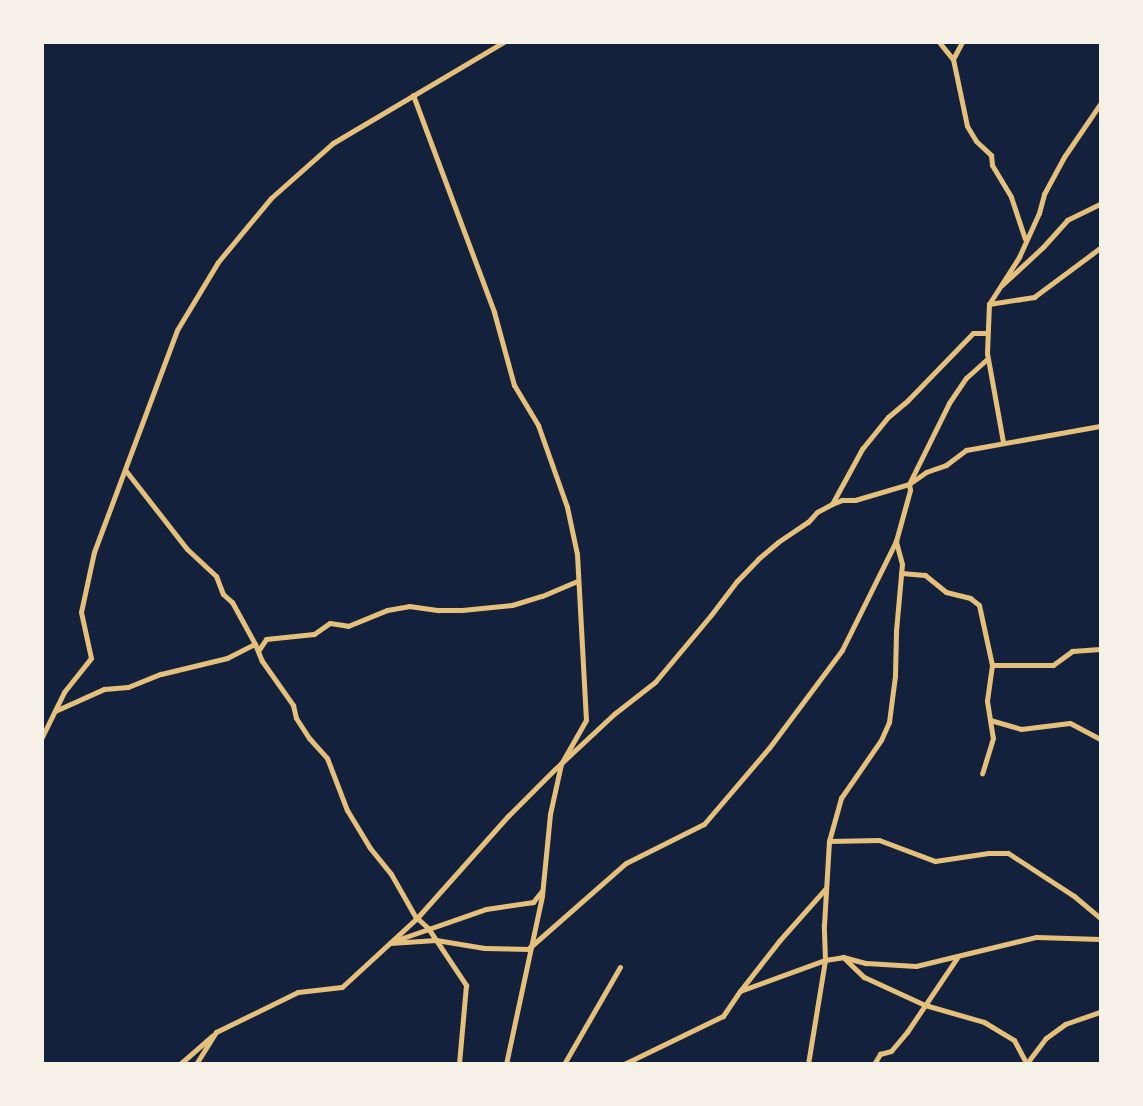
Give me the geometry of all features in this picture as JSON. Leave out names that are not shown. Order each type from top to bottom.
[{"type":"street","points":[[42,737],[64,692],[91,658],[82,612],[94,552],[126,471],[177,330],[218,262],[271,198],[333,143],[504,42]]},
{"type":"street","points":[[940,42],[952,59],[967,126],[976,141],[991,154],[992,165],[1011,197],[1026,239]]},
{"type":"street","points":[[952,59],[962,42]]},
{"type":"street","points":[[413,96],[494,312],[514,385],[538,425],[567,507],[577,554],[586,720],[562,764],[550,814],[542,890],[528,949],[506,1064]]},
{"type":"street","points":[[1003,442],[987,359],[989,304],[994,292],[1019,257],[1039,213],[1044,194],[1064,156],[1100,104]]},
{"type":"street","points":[[994,292],[1043,247],[1067,220],[1100,204]]},
{"type":"street","points":[[989,304],[1034,297],[1100,248]]},
{"type":"street","points":[[832,504],[862,449],[888,417],[908,400],[973,333],[987,333]]},
{"type":"street","points":[[389,943],[436,940],[484,948],[528,949],[626,863],[704,824],[769,748],[842,650],[896,541],[910,490],[909,484],[949,403],[966,378],[987,359]]},
{"type":"street","points":[[180,1064],[216,1032],[298,992],[342,986],[417,918],[508,816],[614,714],[655,682],[736,581],[758,559],[778,542],[808,522],[817,512],[842,500],[855,500],[909,484],[926,472],[946,465],[966,450],[1100,426]]},
{"type":"street","points":[[126,471],[187,549],[216,576],[223,594],[232,602],[262,661],[293,705],[296,718],[309,738],[327,758],[347,810],[370,848],[391,874],[417,918],[428,928],[466,985],[459,1064]]},
{"type":"street","points":[[808,1064],[825,960],[829,841],[841,798],[882,740],[889,722],[895,676],[896,631],[902,564],[896,541]]},
{"type":"street","points":[[901,573],[925,575],[946,592],[970,598],[979,605],[992,665],[987,702],[993,738],[982,773]]},
{"type":"street","points":[[258,651],[266,639],[314,634],[330,623],[348,626],[387,610],[409,606],[439,610],[462,610],[512,605],[542,596],[578,581]]},
{"type":"street","points":[[55,711],[104,689],[128,687],[143,683],[161,674],[228,658],[241,649],[255,644]]},
{"type":"street","points":[[992,665],[1053,664],[1072,651],[1100,649]]},
{"type":"street","points":[[990,720],[1021,729],[1070,723],[1100,739]]},
{"type":"street","points":[[829,841],[879,840],[935,862],[988,853],[1008,853],[1074,896],[1100,918]]},
{"type":"street","points":[[624,1064],[723,1016],[779,941],[826,888]]},
{"type":"street","points":[[389,943],[486,909],[533,902],[542,890]]},
{"type":"street","points":[[740,991],[825,960],[843,957],[866,963],[916,966],[957,958],[1036,937],[1100,939]]},
{"type":"street","points":[[843,957],[864,977],[893,988],[925,1005],[984,1022],[1014,1040],[1027,1063],[1046,1038],[1065,1024],[1100,1012]]},
{"type":"street","points":[[874,1064],[880,1054],[891,1051],[907,1032],[957,958]]},
{"type":"street","points":[[564,1064],[620,967]]},
{"type":"street","points":[[196,1064],[216,1032]]}]
